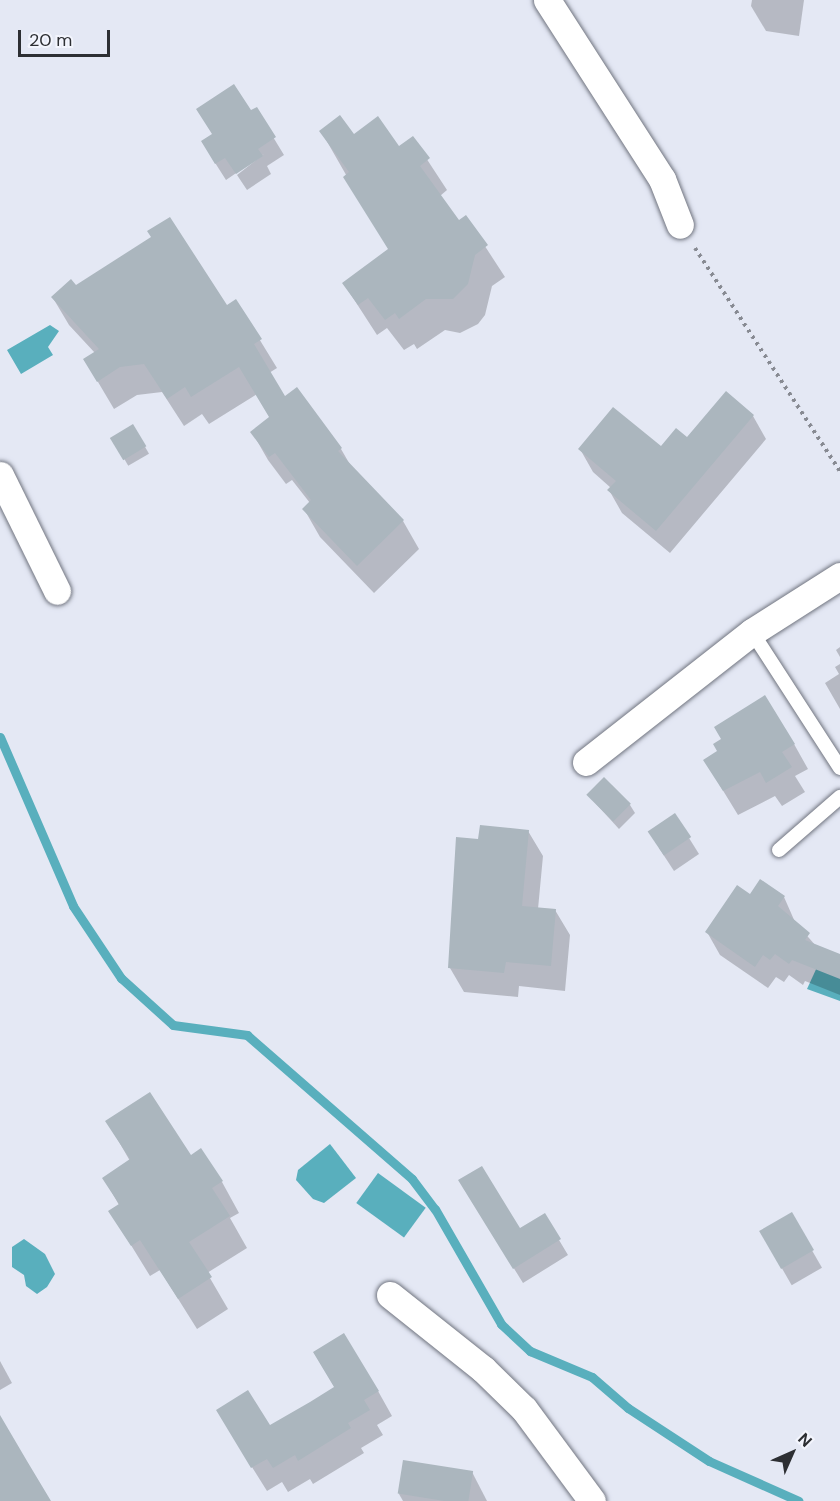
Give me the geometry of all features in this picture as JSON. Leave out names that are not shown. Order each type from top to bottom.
[{"type":"street","points":[[547,0],[662,179],[680,225]]},
{"type":"street","points":[[0,475],[57,591]]},
{"type":"street","points":[[586,762],[752,632],[840,576]]},
{"type":"street","points":[[390,1295],[483,1369],[524,1409],[592,1501]]},
{"type":"lane","points":[[752,632],[840,768]]},
{"type":"lane","points":[[779,850],[840,797]]},
{"type":"path","points":[[680,225],[840,471]]},
{"type":"water","points":[[50,325],[59,331],[48,347],[53,355],[21,374],[7,350]]},
{"type":"water","points":[[818,965],[840,975],[840,1001],[807,989]]},
{"type":"water","points":[[330,1144],[356,1178],[324,1203],[313,1199],[296,1180],[298,1170]]},
{"type":"water","points":[[378,1173],[426,1208],[404,1238],[356,1203]]},
{"type":"water","points":[[24,1239],[45,1254],[55,1274],[47,1287],[37,1294],[26,1286],[24,1275],[12,1267],[12,1247]]},
{"type":"building","points":[[234,84],[251,110],[257,107],[276,137],[258,149],[263,156],[236,174],[225,158],[215,164],[201,141],[212,134],[196,109]]},
{"type":"building","points":[[340,115],[354,134],[378,116],[399,146],[413,136],[430,158],[420,166],[459,220],[466,215],[488,245],[475,255],[468,284],[453,299],[426,299],[399,319],[395,313],[385,320],[368,298],[358,305],[342,283],[388,249],[343,177],[349,172],[319,131]]},
{"type":"building","points":[[170,217],[227,305],[236,299],[262,339],[254,344],[285,396],[297,387],[342,448],[338,451],[404,520],[357,566],[302,509],[311,500],[275,453],[269,457],[250,432],[269,417],[239,367],[191,397],[185,387],[167,399],[144,364],[120,367],[97,382],[83,359],[99,349],[51,297],[71,279],[76,285],[151,237],[147,231]]},
{"type":"building","points":[[726,391],[754,415],[656,531],[607,490],[616,481],[578,449],[613,407],[661,446],[676,428],[687,437]]},
{"type":"building","points":[[133,424],[146,446],[123,460],[110,438]]},
{"type":"building","points":[[765,695],[795,744],[782,752],[792,767],[766,783],[760,772],[723,791],[703,760],[717,751],[713,744],[721,739],[714,727]]},
{"type":"building","points":[[604,777],[631,804],[613,822],[586,795]]},
{"type":"building","points":[[675,813],[691,837],[664,855],[648,831]]},
{"type":"building","points":[[480,825],[529,830],[522,906],[556,909],[551,966],[506,962],[504,973],[448,968],[456,837],[478,839]]},
{"type":"building","points":[[760,879],[785,896],[778,906],[810,933],[805,940],[840,954],[840,979],[792,960],[789,964],[775,954],[770,960],[763,955],[755,967],[705,932],[737,885],[750,894]]},
{"type":"building","points":[[150,1092],[191,1155],[201,1148],[223,1181],[212,1188],[230,1216],[189,1242],[212,1277],[178,1299],[140,1240],[131,1246],[108,1211],[119,1204],[102,1178],[130,1159],[105,1121]]},
{"type":"building","points":[[482,1166],[520,1228],[545,1213],[561,1239],[513,1269],[458,1180]]},
{"type":"building","points":[[792,1212],[814,1250],[781,1269],[759,1231]]},
{"type":"building","points":[[344,1333],[379,1391],[364,1400],[370,1410],[348,1423],[351,1428],[298,1461],[295,1455],[273,1468],[267,1459],[251,1468],[216,1410],[248,1390],[270,1425],[310,1402],[334,1387],[313,1352]]},
{"type":"building","points":[[0,1415],[27,1461],[51,1501],[0,1501]]},
{"type":"building","points":[[403,1460],[473,1471],[468,1501],[445,1501],[398,1494]]},
{"type":"waterway","points":[[0,737],[73,906],[121,978],[173,1025],[247,1035],[412,1179],[435,1209],[501,1324],[530,1351],[592,1377],[628,1408],[709,1461],[799,1501]]}]
